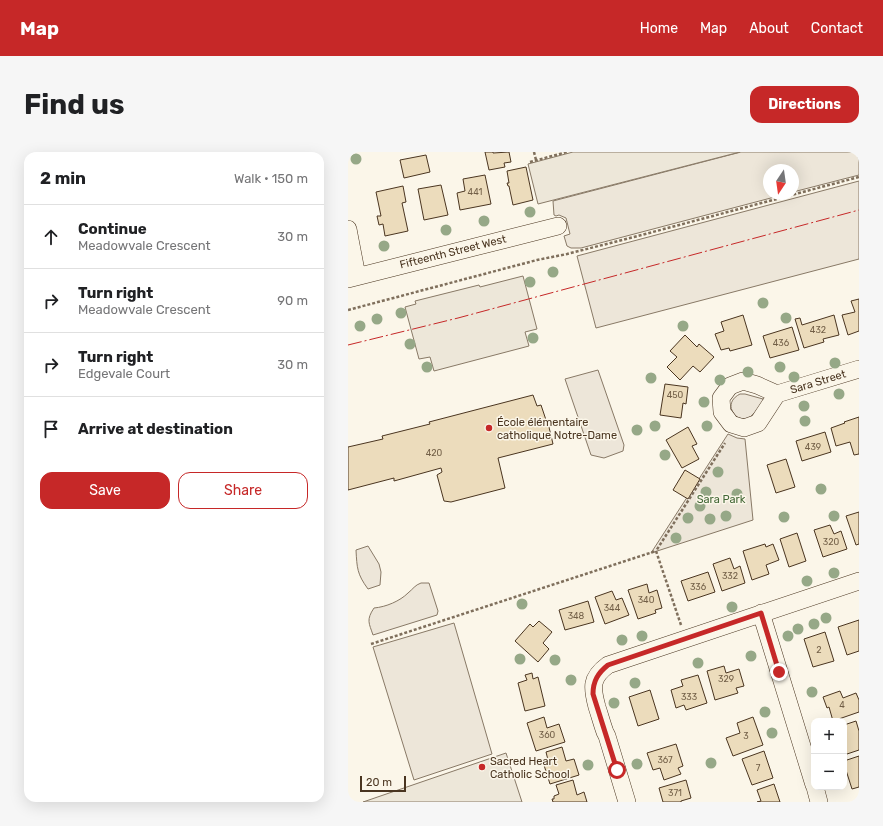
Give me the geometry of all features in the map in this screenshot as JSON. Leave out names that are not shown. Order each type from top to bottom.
[{"type":"street","name":"Fifteenth Street West","points":[[352,278],[558,226]]},
{"type":"street","points":[[348,229],[352,278]]},
{"type":"street","name":"Sara Street","points":[[777,394],[859,369]]},
{"type":"street","points":[[627,802],[593,694],[594,682],[602,670],[608,665],[859,580]]},
{"type":"street","points":[[761,613],[811,776]]},
{"type":"street","points":[[816,790],[820,802]]},
{"type":"path","points":[[534,152],[536,160]]},
{"type":"path","points":[[530,162],[567,152]]},
{"type":"path","points":[[348,310],[529,262],[634,237],[859,177]]},
{"type":"path","points":[[371,644],[656,551],[725,443]]},
{"type":"path","points":[[656,551],[686,639]]},
{"type":"green space","points":[[741,152],[857,152],[859,161],[859,175],[799,190],[799,164],[763,164],[763,200],[581,248],[571,248],[567,246],[564,236],[570,234],[566,218],[559,215],[554,215],[553,201]]},
{"type":"green space","points":[[859,181],[859,259],[596,328],[577,256],[788,200],[799,200],[799,197]]},
{"type":"green space","points":[[598,370],[624,445],[623,451],[604,458],[591,455],[565,379]]},
{"type":"green space","points":[[740,394],[763,399],[763,402],[755,412],[750,417],[745,419],[741,419],[736,416],[731,408],[731,403],[734,398]]},
{"type":"green space","name":"Sara Park","points":[[728,434],[737,438],[745,439],[753,520],[651,553]]},
{"type":"green space","points":[[368,546],[379,564],[381,572],[380,585],[368,589],[358,571],[356,550]]},
{"type":"green space","points":[[421,583],[429,583],[438,611],[437,615],[373,635],[369,619],[374,608],[397,601]]},
{"type":"green space","points":[[454,623],[492,754],[414,780],[373,647]]},
{"type":"shaded area","points":[[573,152],[740,152],[538,204],[528,164]]},
{"type":"shaded area","points":[[523,276],[537,329],[525,332],[529,346],[434,371],[430,357],[419,359],[405,307],[416,304],[415,301]]},
{"type":"shaded area","name":"Sacred Heart Catholic School","points":[[506,753],[522,802],[363,802]]},
{"type":"building","points":[[485,152],[509,152],[511,162],[504,163],[505,167],[489,170]]},
{"type":"building","points":[[426,155],[430,172],[404,178],[400,160]]},
{"type":"building","points":[[526,167],[533,200],[513,205],[507,183],[509,183],[507,171]]},
{"type":"building","points":[[485,175],[491,204],[460,210],[457,193],[465,191],[463,179]]},
{"type":"building","points":[[441,185],[448,215],[424,220],[418,189]]},
{"type":"building","points":[[403,186],[406,202],[402,203],[408,231],[385,236],[383,224],[379,225],[377,216],[381,216],[376,192]]},
{"type":"building","points":[[859,299],[859,331],[848,335],[842,315],[855,312],[851,301]]},
{"type":"building","points":[[743,315],[752,345],[730,351],[729,348],[721,350],[715,334],[724,331],[721,322]]},
{"type":"building","points":[[834,315],[839,335],[823,339],[824,342],[804,348],[795,319],[800,318],[802,325]]},
{"type":"building","points":[[792,327],[799,350],[770,358],[763,336]]},
{"type":"building","points":[[685,335],[697,347],[699,344],[714,357],[700,372],[693,366],[680,380],[667,367],[677,357],[670,351]]},
{"type":"building","points":[[665,384],[688,387],[686,404],[683,403],[681,418],[660,415]]},
{"type":"building","points":[[533,395],[537,406],[541,405],[548,423],[553,444],[498,458],[505,488],[451,502],[444,501],[437,475],[442,472],[441,468],[394,481],[394,478],[348,490],[348,447],[383,439],[382,436],[430,424],[429,422]]},
{"type":"building","points":[[859,417],[859,454],[854,455],[850,442],[836,446],[831,428]]},
{"type":"building","points":[[688,427],[697,444],[692,446],[699,459],[682,468],[666,440]]},
{"type":"building","points":[[825,432],[831,452],[802,461],[796,441]]},
{"type":"building","points":[[786,459],[795,487],[776,493],[767,465]]},
{"type":"building","points":[[685,470],[700,479],[688,499],[673,490]]},
{"type":"building","points":[[859,512],[859,544],[856,545],[846,516]]},
{"type":"building","points":[[830,525],[834,534],[841,531],[847,549],[823,557],[814,530]]},
{"type":"building","points":[[797,533],[806,561],[789,567],[780,539]]},
{"type":"building","points":[[765,544],[766,547],[773,544],[779,560],[766,565],[769,574],[752,580],[743,551]]},
{"type":"building","points":[[730,558],[734,569],[740,566],[745,583],[722,591],[713,564]]},
{"type":"building","points":[[708,572],[715,592],[688,601],[681,581]]},
{"type":"building","points":[[647,584],[649,593],[657,590],[662,608],[655,610],[656,613],[638,619],[628,590]]},
{"type":"building","points":[[612,591],[616,600],[622,598],[629,615],[605,624],[595,597]]},
{"type":"building","points":[[588,601],[594,622],[565,630],[559,610]]},
{"type":"building","points":[[859,620],[859,651],[847,655],[838,627]]},
{"type":"building","points":[[539,621],[552,632],[543,643],[549,649],[538,662],[515,641],[530,624],[533,627]]},
{"type":"building","points":[[825,632],[834,661],[813,667],[804,639]]},
{"type":"building","points":[[724,666],[726,673],[739,669],[744,686],[736,688],[738,693],[715,700],[707,671]]},
{"type":"building","points":[[532,673],[533,679],[538,677],[545,706],[525,711],[518,683],[527,680],[525,675]]},
{"type":"building","points":[[698,675],[707,703],[686,710],[684,705],[676,708],[671,690],[683,686],[681,680]]},
{"type":"building","points":[[650,690],[659,719],[638,726],[629,697]]},
{"type":"building","points":[[840,691],[843,698],[856,693],[859,700],[859,712],[842,718],[832,718],[829,707],[827,708],[823,697]]},
{"type":"building","points":[[544,717],[547,728],[559,724],[565,742],[536,751],[527,723]]},
{"type":"building","points":[[753,717],[763,745],[733,756],[726,738],[740,733],[737,723]]},
{"type":"building","points":[[856,721],[859,731],[859,750],[847,754],[847,724]]},
{"type":"building","points":[[676,744],[683,766],[678,768],[681,774],[664,780],[660,768],[653,770],[647,753]]},
{"type":"building","points":[[562,747],[566,761],[574,759],[579,775],[550,784],[543,762],[548,760],[546,752]]},
{"type":"building","points":[[764,751],[773,778],[752,785],[742,759]]},
{"type":"building","points":[[859,756],[859,787],[852,789],[847,773],[847,760]]},
{"type":"building","points":[[573,780],[577,795],[584,792],[587,802],[553,802],[552,799],[554,799],[554,796],[559,794],[556,785]]},
{"type":"building","points":[[686,780],[691,798],[681,802],[663,802],[659,788]]},
{"type":"building","points":[[774,784],[780,802],[757,802],[761,801],[757,790]]},
{"type":"power","points":[[348,345],[458,318],[859,210]]},
{"type":"place","name":"École élémentaire catholique Notre-Dame","points":[[489,428]]},
{"type":"place","name":"Sacred Heart Catholic School","points":[[482,767]]},
{"type":"route","points":[[617,770],[593,694],[594,682],[597,676],[608,665],[761,613],[779,672]]}]
